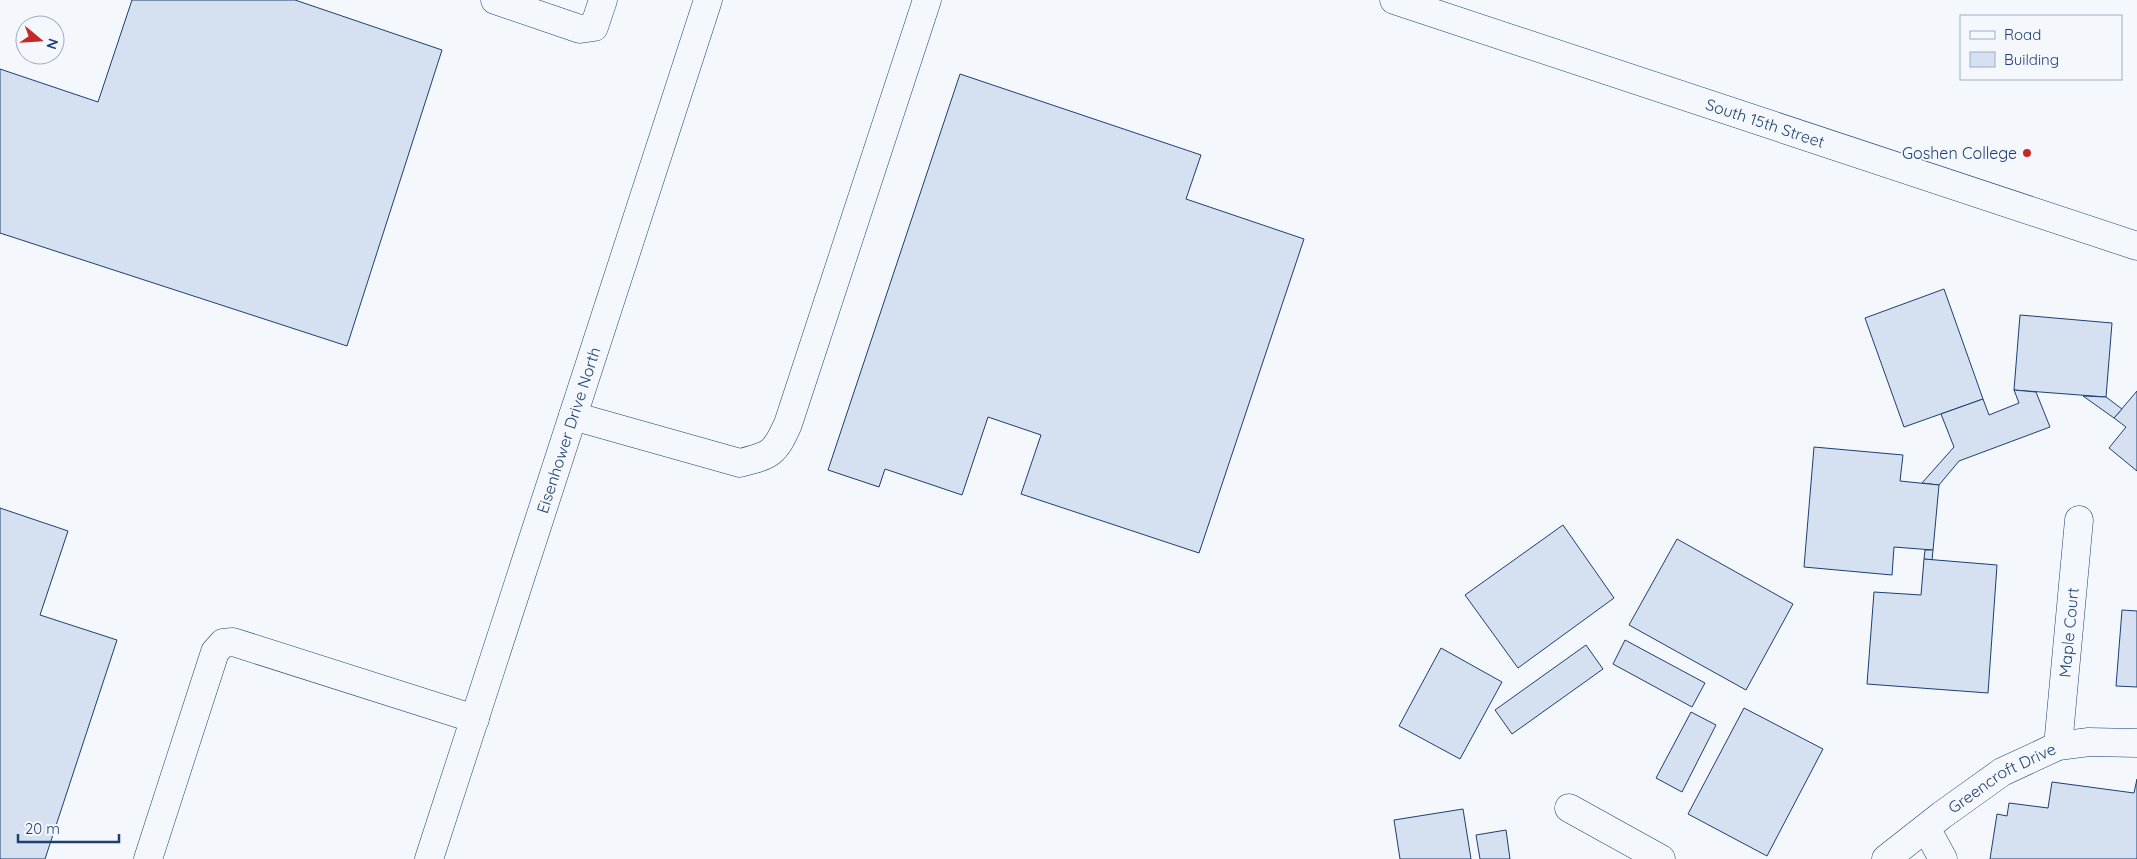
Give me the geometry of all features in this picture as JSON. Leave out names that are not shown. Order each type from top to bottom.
[{"type":"street","points":[[495,0],[580,29],[594,26],[603,0]]},
{"type":"street","name":"Eisenhower Drive North","points":[[429,859],[708,0]]},
{"type":"street","points":[[573,416],[740,462],[762,457],[778,446],[788,424],[926,0]]},
{"type":"street","name":"South 15th Street","points":[[1394,0],[1462,10],[2137,246]]},
{"type":"street","name":"Maple Court","points":[[2058,746],[2079,520]]},
{"type":"street","points":[[148,859],[215,652],[223,643],[233,642],[475,719]]},
{"type":"street","name":"Greencroft Drive","points":[[1886,859],[2002,772],[2058,746],[2089,742],[2137,743]]},
{"type":"street","points":[[1569,808],[1661,859]]},
{"type":"street","points":[[1926,828],[1943,859]]},
{"type":"building","points":[[132,0],[295,0],[442,50],[347,346],[0,233],[0,69],[98,102]]},
{"type":"building","points":[[960,74],[1201,155],[1186,199],[1304,239],[1199,553],[1021,494],[1041,435],[988,417],[962,495],[885,469],[879,487],[828,470]]},
{"type":"building","points":[[1944,289],[1983,399],[1904,427],[1865,318]]},
{"type":"building","points":[[2020,315],[2112,323],[2106,397],[2014,390]]},
{"type":"building","points":[[2014,390],[2036,392],[2050,427],[1959,461],[1939,485],[1922,483],[1954,447],[1941,414],[1983,399],[1989,415],[2019,403]]},
{"type":"building","points":[[2137,391],[2137,471],[2109,448],[2126,427],[2114,418]]},
{"type":"building","points":[[2083,396],[2106,397],[2122,409],[2114,418]]},
{"type":"building","points":[[1814,447],[1903,455],[1900,481],[1939,485],[1933,550],[1894,547],[1892,575],[1804,567]]},
{"type":"building","points":[[0,508],[68,531],[40,615],[117,640],[45,859],[0,859]]},
{"type":"building","points":[[1563,525],[1614,598],[1518,668],[1465,595]]},
{"type":"building","points":[[1677,539],[1793,604],[1746,690],[1629,625]]},
{"type":"building","points":[[1925,550],[1933,550],[1932,560],[1924,559]]},
{"type":"building","points":[[1924,559],[1997,565],[1988,693],[1867,684],[1874,592],[1921,595]]},
{"type":"building","points":[[2122,610],[2137,611],[2137,687],[2116,686]]},
{"type":"building","points":[[1625,640],[1705,683],[1692,707],[1613,664]]},
{"type":"building","points":[[1586,645],[1603,669],[1512,734],[1495,710]]},
{"type":"building","points":[[1441,648],[1502,682],[1460,759],[1399,726]]},
{"type":"building","points":[[1744,708],[1823,749],[1767,856],[1688,814]]},
{"type":"building","points":[[1691,712],[1716,725],[1682,792],[1656,778]]},
{"type":"building","points":[[2137,779],[2137,859],[1990,859],[1997,814],[2007,816],[2009,803],[2048,808],[2052,782],[2134,793]]},
{"type":"building","points":[[1463,809],[1471,859],[1400,859],[1394,820]]},
{"type":"building","points":[[1506,830],[1510,859],[1480,859],[1476,835]]},
{"type":"place","name":"Goshen College","points":[[2027,153]]}]
